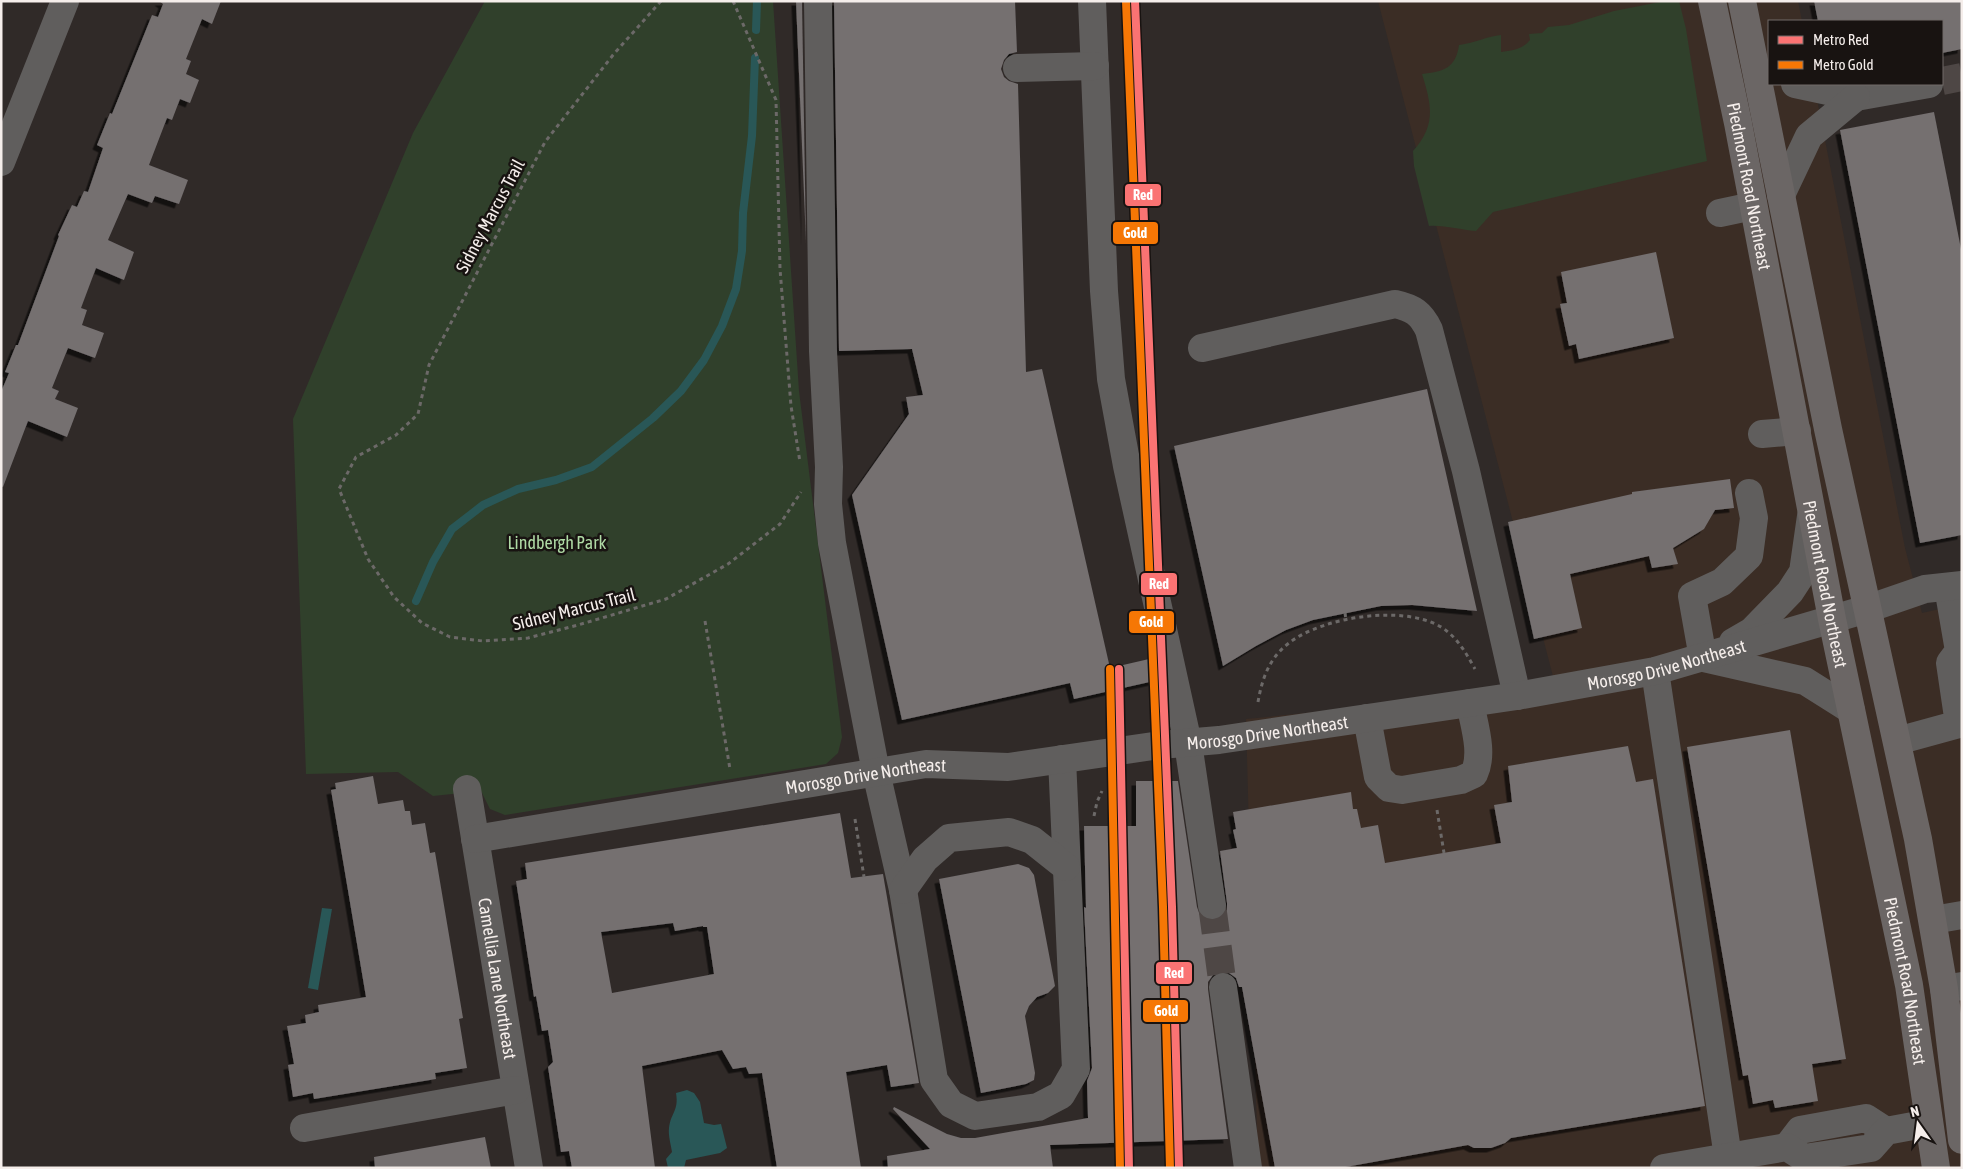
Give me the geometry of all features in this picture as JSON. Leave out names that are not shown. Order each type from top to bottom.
[{"type":"main road","name":"Piedmont Road Northeast","points":[[1712,1],[1738,123],[1832,619],[1909,985],[1936,1168]]},
{"type":"main road","name":"Piedmont Road Northeast","points":[[1742,1],[1761,64],[1781,195],[1828,429],[1918,839],[1933,920],[1953,987],[1962,1140]]},
{"type":"street","points":[[1,162],[65,1]]},
{"type":"street","points":[[818,1],[823,351],[829,467],[828,504],[832,543],[876,772],[903,890],[934,1080],[951,1104],[975,1116],[1038,1107],[1061,1095],[1076,1069],[1062,759]]},
{"type":"street","points":[[1092,1],[1104,291],[1111,379],[1127,466],[1188,743],[1212,904]]},
{"type":"street","points":[[1017,68],[1095,66]]},
{"type":"street","points":[[1800,85],[1856,97],[1923,85]]},
{"type":"street","points":[[1781,195],[1809,136],[1856,97]]},
{"type":"street","points":[[1720,213],[1753,206]]},
{"type":"street","points":[[1202,348],[1395,304],[1407,307],[1424,319],[1429,330],[1466,471],[1517,696]]},
{"type":"street","points":[[1762,434],[1797,431]]},
{"type":"street","points":[[1703,658],[1692,596],[1722,582],[1749,556],[1754,518],[1749,494]]},
{"type":"street","points":[[1703,658],[1752,631],[1790,592],[1803,572],[1811,509]]},
{"type":"street","points":[[1896,741],[1960,730],[1950,663],[1960,651],[1955,586]]},
{"type":"street","name":"Morosgo Drive Northeast","points":[[475,839],[926,764],[1008,767],[1517,696],[1655,671],[1867,609],[1925,589],[1955,586]]},
{"type":"street","points":[[1703,658],[1805,681],[1852,710]]},
{"type":"street","points":[[1655,671],[1728,1157]]},
{"type":"street","points":[[1367,718],[1378,777],[1389,788],[1402,790],[1461,780],[1474,774],[1479,760],[1470,703]]},
{"type":"street","name":"Camellia Lane Northeast","points":[[467,789],[529,1168]]},
{"type":"street","points":[[903,890],[925,859],[949,838],[1009,832],[1032,840],[1066,867]]},
{"type":"street","points":[[1933,920],[1962,916]]},
{"type":"street","points":[[1223,987],[1248,1168]]},
{"type":"street","points":[[304,1128],[516,1090]]},
{"type":"street","points":[[1669,1167],[1787,1147],[1800,1130],[1866,1118],[1886,1131],[1929,1123]]},
{"type":"path","name":"Sidney Marcus Trail","points":[[661,1],[612,54],[545,142],[429,365],[418,414],[396,435],[356,457],[339,489],[368,559],[394,597],[422,623],[450,636],[483,641],[528,638],[666,599],[728,564],[780,524],[804,488]]},
{"type":"path","points":[[733,1],[776,100],[780,269],[791,406],[801,470]]},
{"type":"path","points":[[1345,613],[1346,620]]},
{"type":"path","points":[[1258,702],[1262,682],[1270,662],[1289,643],[1315,628],[1346,620],[1377,616],[1403,616],[1429,622],[1447,631],[1462,647],[1474,669]]},
{"type":"path","points":[[706,621],[730,770]]},
{"type":"path","points":[[1094,819],[1097,802],[1102,791]]},
{"type":"path","points":[[1436,807],[1444,853]]},
{"type":"path","points":[[855,819],[864,877]]},
{"type":"shaded area","points":[[1378,1],[1798,1],[1802,20],[1768,20],[1768,85],[1814,85],[1905,548],[1922,613],[1962,604],[1962,1168],[1258,1168],[1246,719],[1556,688]]},
{"type":"green space","name":"Lindbergh Park","points":[[485,1],[773,1],[799,391],[842,737],[838,753],[826,764],[505,815],[490,809],[481,791],[433,796],[398,772],[306,774],[293,419],[413,133]]},
{"type":"green space","points":[[1665,1],[1679,1],[1686,29],[1707,161],[1493,212],[1476,231],[1429,226],[1414,166],[1413,151],[1429,124],[1430,106],[1422,74],[1442,70],[1452,64],[1459,45],[1501,35],[1501,52],[1513,50],[1530,40],[1529,34],[1542,33],[1548,27],[1569,25],[1614,11]]},
{"type":"water","points":[[322,908],[332,909],[318,990],[308,988]]},
{"type":"water","points":[[687,1090],[694,1093],[700,1102],[704,1123],[721,1124],[727,1148],[720,1153],[686,1160],[684,1168],[668,1168],[666,1159],[672,1152],[669,1128],[676,1108],[676,1093]]},
{"type":"building","points":[[159,1],[221,1],[212,24],[202,19],[186,59],[191,61],[186,74],[199,80],[190,103],[180,99],[172,120],[167,118],[149,165],[188,180],[179,204],[155,196],[152,203],[128,194],[108,240],[134,252],[124,280],[96,268],[81,308],[87,310],[82,325],[104,333],[95,358],[68,348],[52,388],[59,391],[55,399],[78,408],[67,437],[28,421],[3,487],[1,486],[1,392],[9,373],[5,372],[16,345],[18,345],[58,235],[72,205],[77,207],[84,191],[88,192],[103,148],[97,145],[110,113],[112,114],[152,15],[158,17],[163,4]]},
{"type":"building","points":[[796,1],[802,1],[806,243]]},
{"type":"building","points":[[834,1],[1015,1],[1017,52],[1009,54],[1004,60],[1001,69],[1004,77],[1018,84],[1026,372],[1042,369],[1110,668],[1149,659],[1154,681],[1074,699],[1070,683],[902,720],[852,495],[909,414],[906,397],[923,395],[912,349],[839,351]]},
{"type":"building","points":[[1814,1],[1962,1],[1962,49],[1943,53],[1943,20],[1818,20]]},
{"type":"building","points":[[1934,112],[1962,254],[1962,535],[1920,543],[1840,130]]},
{"type":"building","points":[[1656,252],[1674,338],[1579,359],[1576,344],[1569,346],[1560,304],[1567,303],[1561,272]]},
{"type":"building","points":[[1427,389],[1477,611],[1412,605],[1381,606],[1313,620],[1286,630],[1223,666],[1174,446]]},
{"type":"building","points":[[1730,479],[1734,508],[1715,510],[1704,529],[1673,548],[1678,564],[1652,568],[1649,556],[1570,574],[1582,628],[1534,639],[1508,522],[1632,494],[1632,492]]},
{"type":"building","points":[[1790,730],[1846,1059],[1812,1064],[1818,1101],[1775,1108],[1773,1100],[1753,1104],[1748,1075],[1743,1076],[1687,747]]},
{"type":"building","points":[[1628,746],[1636,782],[1653,779],[1705,1106],[1511,1138],[1505,1143],[1491,1148],[1474,1148],[1468,1145],[1340,1168],[1275,1168],[1242,987],[1239,987],[1236,978],[1229,973],[1221,972],[1213,975],[1208,982],[1208,989],[1228,1139],[1050,1145],[1053,1168],[888,1168],[887,1156],[930,1149],[893,1109],[894,1107],[947,1134],[961,1138],[975,1138],[1088,1118],[1087,1081],[1092,1068],[1084,907],[1086,908],[1084,826],[1136,826],[1136,781],[1178,781],[1197,907],[1200,915],[1207,920],[1214,920],[1222,917],[1227,910],[1220,851],[1237,848],[1233,830],[1236,829],[1233,812],[1351,792],[1353,809],[1357,809],[1361,828],[1378,825],[1385,863],[1501,843],[1494,805],[1512,802],[1508,766]]},
{"type":"building","points":[[373,776],[378,804],[403,800],[405,811],[410,811],[412,825],[425,823],[430,853],[435,852],[463,1018],[459,1019],[467,1068],[435,1073],[436,1079],[314,1099],[313,1093],[293,1097],[288,1065],[294,1064],[287,1026],[306,1023],[305,1015],[319,1012],[318,1005],[366,997],[331,790],[336,789],[335,783]]},
{"type":"building","points":[[840,813],[851,878],[883,874],[919,1083],[891,1087],[887,1065],[846,1072],[861,1168],[777,1168],[762,1073],[749,1074],[746,1067],[733,1069],[722,1050],[642,1066],[655,1168],[572,1168],[569,1151],[561,1152],[548,1067],[553,1062],[548,1030],[542,1031],[536,996],[534,997],[516,881],[527,879],[525,863]],"holes":[[[673,923],[675,931],[707,927],[714,974],[612,993],[601,932]]]},
{"type":"building","points":[[1018,864],[1029,868],[1034,875],[1055,986],[1048,993],[1037,997],[1029,1006],[1025,1016],[1035,1073],[1034,1080],[1026,1084],[981,1093],[939,879]]},
{"type":"building","points":[[485,1137],[491,1168],[375,1168],[374,1157]]},
{"type":"waterway","points":[[756,30],[757,1]]},
{"type":"waterway","points":[[416,601],[433,562],[452,529],[483,505],[518,489],[556,480],[592,467],[653,418],[681,391],[704,360],[722,326],[736,289],[742,251],[743,213],[752,136],[755,58]]},
{"type":"tunnel","points":[[1943,81],[1962,77]]},
{"type":"tunnel","points":[[1212,905],[1223,987]]},
{"type":"metro line","name":"Gold","points":[[1126,1],[1163,907],[1170,1168]]},
{"type":"metro line","name":"Red","points":[[1135,1],[1172,907],[1179,1168]]},
{"type":"metro line","name":"Gold","points":[[1110,669],[1120,1168]]},
{"type":"metro line","name":"Red","points":[[1119,669],[1129,1168]]}]
